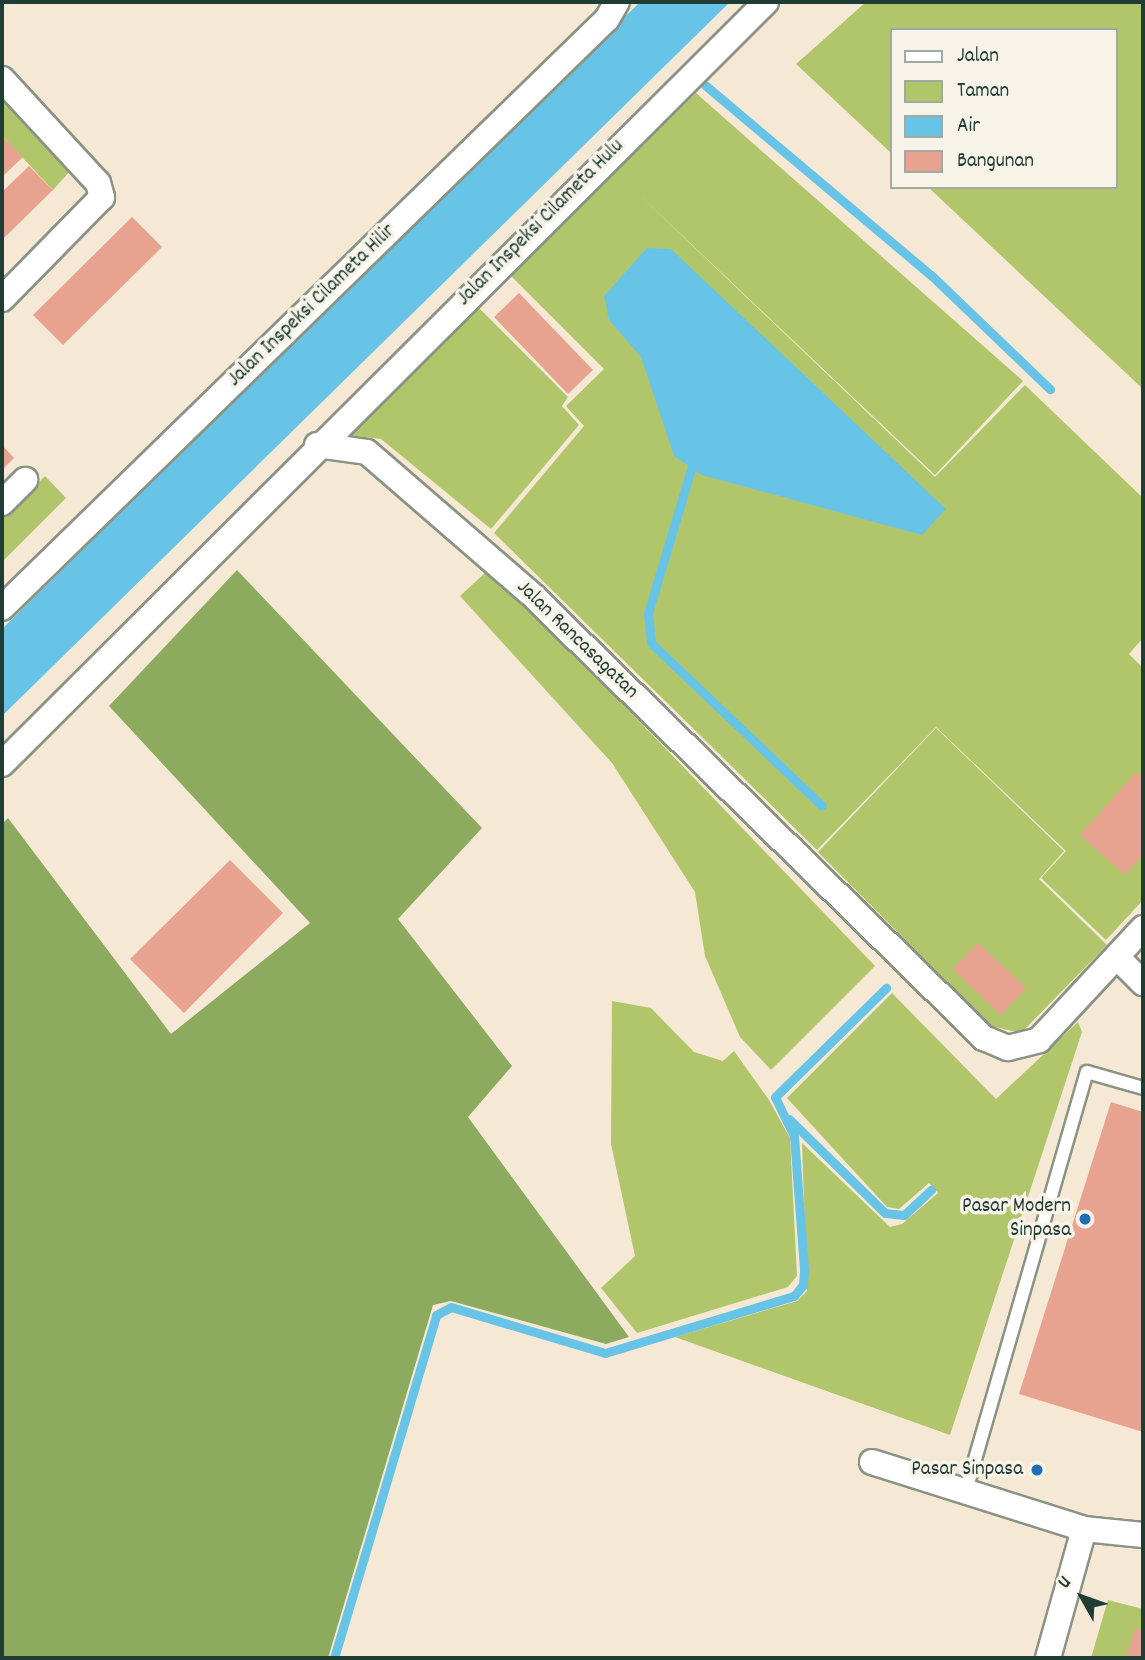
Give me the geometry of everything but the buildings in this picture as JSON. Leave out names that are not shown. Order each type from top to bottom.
[{"type":"street","name":"Jalan Inspeksi Cilameta Hilir","points":[[2,608],[607,19],[617,2]]},
{"type":"street","name":"Jalan Inspeksi Cilameta Hulu","points":[[317,445],[766,2]]},
{"type":"street","points":[[2,79],[98,183],[102,197],[2,299]]},
{"type":"street","points":[[2,764],[317,445]]},
{"type":"street","name":"Jalan Rancasagatan","points":[[317,445],[367,452],[530,593],[984,1038],[1008,1048],[1031,1045],[1143,928]]},
{"type":"street","points":[[2,503],[25,480]]},
{"type":"street","points":[[1117,957],[1143,983]]},
{"type":"street","points":[[872,1462],[965,1494],[1084,1529],[1143,1535]]},
{"type":"street","points":[[1048,1658],[1084,1529]]},
{"type":"lane","points":[[965,1494],[1087,1072],[1143,1088]]},
{"type":"green space","points":[[866,2],[1143,2],[1143,389],[930,189],[1117,189],[1117,28],[890,28],[890,152],[796,64]]},
{"type":"green space","points":[[696,93],[1023,381],[935,475],[631,187],[935,477],[1025,385],[1143,498],[1143,638],[1129,654],[1143,668],[1143,900],[1106,940],[1041,878],[1066,851],[936,727],[817,850],[494,533],[584,426],[566,406],[604,369],[510,275]]},
{"type":"green space","points":[[2,100],[71,170],[53,190],[2,136]]},
{"type":"green space","points":[[476,305],[568,397],[562,406],[579,425],[491,529],[381,439],[347,435]]},
{"type":"green space","points":[[45,476],[66,498],[2,562],[2,519]]},
{"type":"green space","points":[[237,570],[482,828],[398,919],[512,1066],[468,1117],[629,1337],[606,1344],[451,1301],[433,1305],[328,1658],[2,1658],[2,824],[8,818],[171,1034],[310,923],[109,706]]},
{"type":"green space","points":[[487,571],[515,592],[875,966],[771,1070],[740,1037],[705,956],[695,892],[612,763],[460,596]]},
{"type":"green space","points":[[936,728],[1064,851],[1039,879],[1107,945],[1021,1033],[991,1026],[818,852]]},
{"type":"green space","points":[[892,993],[996,1099],[1078,1022],[1082,1032],[950,1435],[675,1337],[797,1301],[807,1291],[802,1143],[890,1227],[902,1224],[938,1193],[929,1183],[899,1209],[887,1207],[787,1098]]},
{"type":"green space","points":[[612,1001],[651,1008],[694,1052],[723,1061],[734,1051],[769,1100],[790,1138],[797,1276],[788,1287],[637,1333],[601,1288],[635,1256],[611,1144]]},
{"type":"green space","points":[[1108,1600],[1143,1609],[1143,1658],[1091,1658]]},
{"type":"water","points":[[640,2],[730,2],[2,716],[2,629]]},
{"type":"water","points":[[647,248],[671,249],[946,509],[922,535],[702,475],[674,456],[641,357],[609,320],[604,296]]},
{"type":"waterway","points":[[705,85],[931,275],[1050,389]]},
{"type":"waterway","points":[[694,459],[648,613],[651,643],[822,806]]},
{"type":"waterway","points":[[334,1658],[436,1315],[451,1307],[605,1353],[794,1296],[803,1285],[804,1269],[794,1136],[775,1097],[886,988]]},
{"type":"waterway","points":[[789,1119],[885,1213],[904,1215],[931,1190]]},
{"type":"place","name":"Pasar Modern Sinpasa","points":[[1085,1219]]},
{"type":"place","name":"Pasar Sinpasa","points":[[1037,1470]]}]
